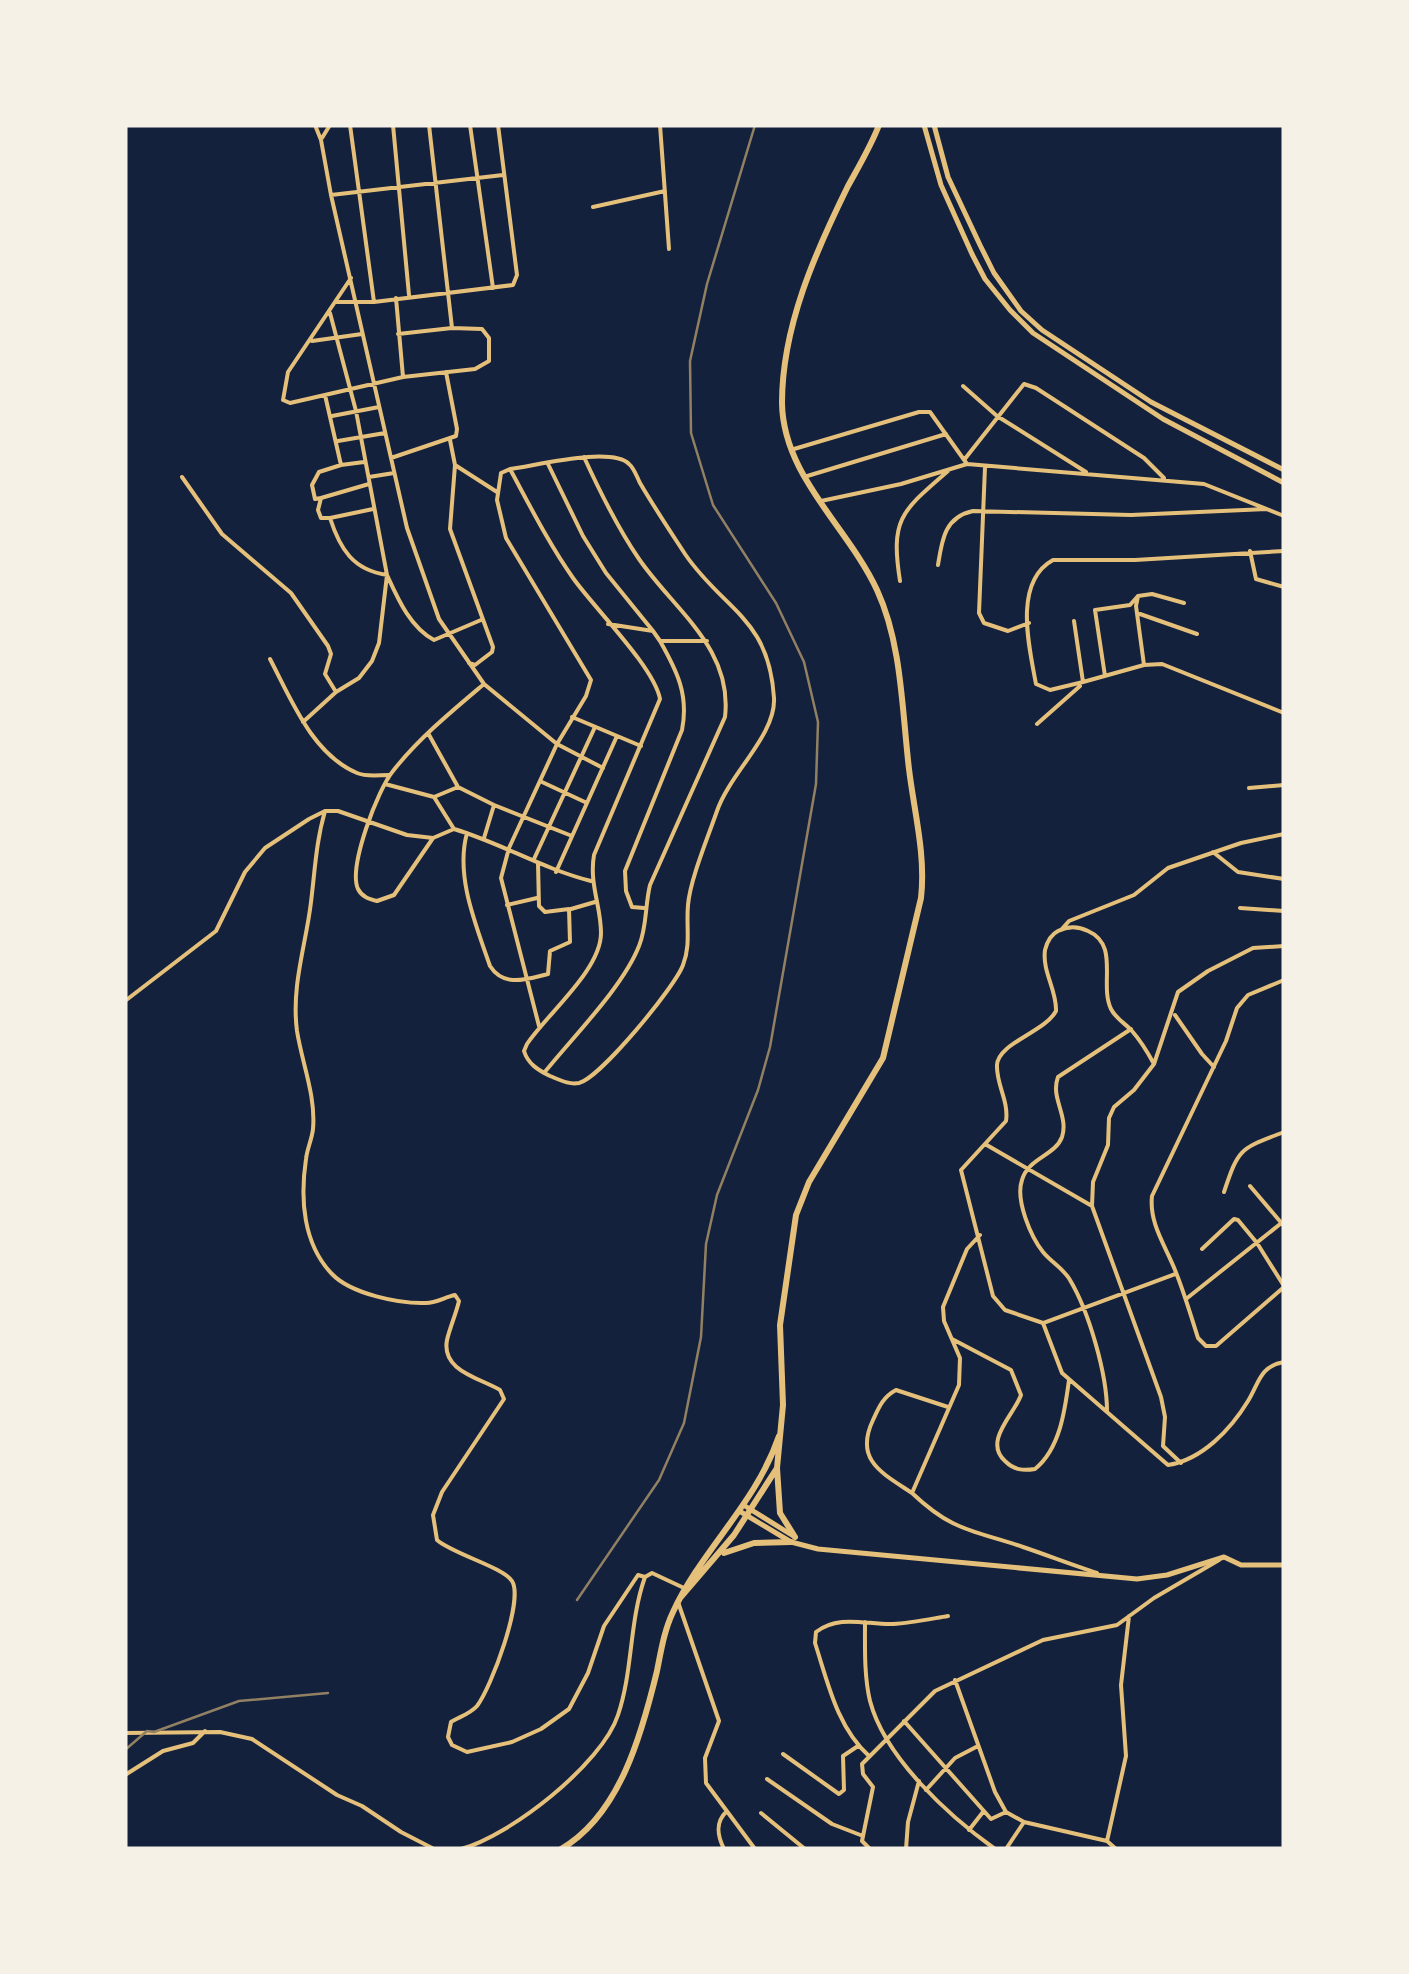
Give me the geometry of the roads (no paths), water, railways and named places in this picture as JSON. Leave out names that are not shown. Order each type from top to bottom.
[{"type":"main road","points":[[718,1556],[754,1543],[793,1540],[780,1513],[777,1468],[780,1325],[796,1215],[809,1182],[882,1058],[901,972],[918,918],[923,880],[887,616],[866,567],[790,450],[782,399],[785,363],[797,312],[816,255],[878,125]]},
{"type":"main road","points":[[679,1600],[718,1556],[746,1511],[780,1430]]},
{"type":"main road","points":[[562,1849],[598,1817],[625,1769],[645,1714],[666,1632],[684,1588],[777,1468]]},
{"type":"street","points":[[314,125],[321,140],[378,407],[424,583],[448,634],[484,684],[557,744],[603,768]]},
{"type":"street","points":[[321,140],[330,125]]},
{"type":"street","points":[[350,125],[374,302]]},
{"type":"street","points":[[393,125],[410,296]]},
{"type":"street","points":[[429,125],[452,328]]},
{"type":"street","points":[[470,125],[493,288]]},
{"type":"street","points":[[337,302],[374,302],[512,286],[517,278],[498,125]]},
{"type":"street","points":[[660,125],[669,249]]},
{"type":"street","points":[[924,125],[941,185],[972,254],[986,279],[1033,333],[1164,419],[1284,483]]},
{"type":"street","points":[[934,125],[948,177],[994,272],[1021,310],[1042,330],[1151,402],[1284,470]]},
{"type":"street","points":[[330,195],[503,175]]},
{"type":"street","points":[[593,206],[665,191]]},
{"type":"street","points":[[351,278],[288,372],[282,398],[287,403],[375,382],[476,369],[489,361],[487,332],[476,328],[398,334]]},
{"type":"street","points":[[396,298],[403,377]]},
{"type":"street","points":[[330,313],[356,411],[387,576],[402,606],[426,636],[434,640],[481,620]]},
{"type":"street","points":[[310,341],[362,334]]},
{"type":"street","points":[[391,458],[456,436],[446,372]]},
{"type":"street","points":[[821,501],[901,484],[965,462],[1019,386],[1030,384],[1144,458],[1164,478]]},
{"type":"street","points":[[963,386],[997,416],[1087,473]]},
{"type":"street","points":[[324,394],[341,465]]},
{"type":"street","points":[[332,416],[378,407]]},
{"type":"street","points":[[790,450],[926,411],[934,414],[965,462],[1164,478],[1215,486],[1284,516]]},
{"type":"street","points":[[338,441],[385,433]]},
{"type":"street","points":[[804,477],[946,434]]},
{"type":"street","points":[[450,440],[455,466],[450,529],[493,650],[475,665],[470,663]]},
{"type":"street","points":[[544,1072],[632,961],[661,858],[725,716],[724,679],[707,641],[640,560],[608,508],[584,457]]},
{"type":"street","points":[[510,469],[549,543],[608,624],[653,677],[659,691],[659,706],[599,840],[590,880],[601,933],[595,957],[539,1026],[524,1051],[526,1059],[544,1072],[574,1084],[593,1076],[682,970],[688,950],[688,902],[719,805],[736,772],[767,729],[774,702],[770,673],[752,625],[690,561],[630,464],[612,458],[584,457],[510,469],[501,473],[497,492],[506,538],[589,673],[591,685],[557,744],[509,848],[501,878],[539,1026]]},
{"type":"street","points":[[364,462],[319,472],[312,483],[315,499],[394,473]]},
{"type":"street","points":[[548,464],[583,536],[606,573],[660,641],[683,686],[686,713],[625,871],[632,907],[644,908]]},
{"type":"street","points":[[455,466],[497,492]]},
{"type":"street","points":[[985,466],[979,613],[984,623],[1008,631],[1029,623]]},
{"type":"street","points":[[900,581],[895,548],[902,516],[914,500],[952,468]]},
{"type":"street","points":[[182,477],[222,534],[291,593],[328,646],[331,654],[325,674],[336,692]]},
{"type":"street","points":[[321,498],[321,518],[373,509]]},
{"type":"street","points":[[938,565],[945,530],[953,520],[983,510],[1131,514],[1270,509]]},
{"type":"street","points":[[330,518],[346,555],[371,573],[387,576]]},
{"type":"street","points":[[1284,550],[1135,560],[1053,560],[1036,573],[1029,593],[1029,644],[1036,684],[1050,690],[1144,665],[1162,664],[1284,713]]},
{"type":"street","points":[[1250,552],[1256,579],[1284,587]]},
{"type":"street","points":[[303,722],[336,692],[359,678],[372,662],[379,644],[387,576]]},
{"type":"street","points":[[1106,676],[1095,610],[1130,604],[1138,596],[1152,594],[1184,603]]},
{"type":"street","points":[[1138,596],[1144,665]]},
{"type":"street","points":[[1140,614],[1197,634]]},
{"type":"street","points":[[1074,620],[1083,682]]},
{"type":"street","points":[[608,624],[653,631]]},
{"type":"street","points":[[660,641],[707,641]]},
{"type":"street","points":[[270,659],[318,742],[361,775],[389,775]]},
{"type":"street","points":[[1037,724],[1083,682]]},
{"type":"street","points":[[433,838],[394,896],[377,902],[363,896],[356,870],[369,822],[389,775],[428,733],[484,684]]},
{"type":"street","points":[[571,717],[641,746]]},
{"type":"street","points":[[595,902],[545,912],[537,898],[536,862],[548,826],[596,727]]},
{"type":"street","points":[[428,733],[458,786],[572,836]]},
{"type":"street","points":[[556,872],[617,736]]},
{"type":"street","points":[[541,781],[587,803]]},
{"type":"street","points":[[385,784],[434,796],[458,786]]},
{"type":"street","points":[[1249,788],[1284,785]]},
{"type":"street","points":[[434,796],[454,829]]},
{"type":"street","points":[[484,838],[494,805]]},
{"type":"street","points":[[125,1001],[216,931],[245,872],[265,848],[325,811],[350,814],[407,836],[433,838],[454,829],[509,848],[556,872],[590,880]]},
{"type":"street","points":[[325,811],[314,855],[311,905],[299,956],[296,994],[297,1028],[309,1085],[313,1130],[304,1178],[310,1241],[334,1277],[354,1287],[423,1303],[455,1296],[459,1301],[447,1340],[450,1358],[464,1373],[500,1390],[504,1399],[448,1484],[433,1515],[438,1540],[506,1576],[515,1592],[510,1622],[483,1695],[470,1712],[450,1722],[448,1737],[452,1744],[467,1752],[496,1746],[558,1718],[576,1696],[604,1626],[631,1581],[638,1575],[644,1578]]},
{"type":"street","points":[[467,833],[462,870],[490,966],[497,976],[506,980],[548,974],[550,951],[570,942],[568,909]]},
{"type":"street","points":[[1177,1274],[1043,1323],[1005,1310],[996,1303],[980,1235],[960,1178],[965,1162],[1006,1122],[1007,1105],[997,1064],[1001,1055],[1046,1025],[1056,1011],[1046,974],[1046,944],[1069,920],[1134,895],[1168,868],[1284,834]]},
{"type":"street","points":[[1213,852],[1238,872],[1284,880]]},
{"type":"street","points":[[506,905],[537,898]]},
{"type":"street","points":[[1240,908],[1284,911]]},
{"type":"street","points":[[1061,930],[1086,930],[1102,942],[1107,958],[1106,994],[1110,1007],[1116,1018],[1131,1029],[1154,1064]]},
{"type":"street","points":[[1180,1463],[1163,1446],[1161,1397],[1092,1206],[1093,1182],[1108,1144],[1109,1118],[1114,1107],[1134,1090],[1154,1064],[1178,992],[1253,948],[1284,946]]},
{"type":"street","points":[[1202,1249],[1234,1219],[1242,1222],[1284,1287],[1211,1347],[1198,1338],[1177,1274],[1152,1217],[1152,1196],[1242,1000],[1284,980]]},
{"type":"street","points":[[1174,1012],[1214,1066]]},
{"type":"street","points":[[1107,1411],[1103,1371],[1082,1310],[1067,1275],[1036,1244],[1020,1190],[1028,1168],[1052,1150],[1062,1136],[1064,1127],[1055,1085],[1058,1077],[1131,1029]]},
{"type":"street","points":[[1224,1192],[1236,1158],[1244,1148],[1284,1132]]},
{"type":"street","points":[[985,1144],[1092,1206]]},
{"type":"street","points":[[1185,1300],[1283,1223],[1250,1186]]},
{"type":"street","points":[[912,1493],[959,1385],[962,1370],[944,1321],[943,1307],[967,1250],[980,1235]]},
{"type":"street","points":[[1043,1323],[1058,1365],[1070,1380],[1162,1462],[1180,1463],[1221,1436],[1249,1401],[1261,1374],[1284,1362]]},
{"type":"street","points":[[950,1338],[1011,1370],[1021,1395],[997,1442],[1007,1463],[1022,1471],[1035,1469],[1051,1450],[1064,1414],[1070,1380]]},
{"type":"street","points":[[948,1407],[896,1390],[882,1401],[866,1434],[866,1448],[874,1466],[938,1517],[980,1536],[1097,1574]]},
{"type":"street","points":[[746,1511],[805,1545],[917,1560],[1152,1578],[1224,1558],[1241,1565],[1284,1565]]},
{"type":"street","points":[[870,1849],[862,1841],[873,1787],[861,1769],[869,1756],[935,1691],[1043,1640],[1106,1628],[1224,1558]]},
{"type":"street","points":[[461,1849],[532,1812],[607,1737],[620,1706],[644,1578],[652,1572],[684,1588]]},
{"type":"street","points":[[679,1600],[719,1721],[705,1758],[706,1783],[755,1849]]},
{"type":"street","points":[[869,1756],[858,1746],[841,1717],[814,1637],[830,1624],[897,1624],[948,1616]]},
{"type":"street","points":[[1106,1842],[1126,1756],[1121,1686],[1129,1616]]},
{"type":"street","points":[[865,1622],[870,1700],[888,1737],[926,1790],[993,1848]]},
{"type":"street","points":[[955,1680],[1006,1812],[1024,1822],[1106,1842],[1116,1849]]},
{"type":"street","points":[[904,1721],[983,1812],[994,1820],[1006,1812]]},
{"type":"street","points":[[125,1774],[163,1751],[193,1742],[205,1731]]},
{"type":"street","points":[[125,1733],[205,1731],[252,1740],[434,1849]]},
{"type":"street","points":[[784,1754],[839,1794],[845,1782],[843,1756],[858,1746]]},
{"type":"street","points":[[926,1790],[945,1767],[978,1746]]},
{"type":"street","points":[[767,1778],[832,1824],[863,1836]]},
{"type":"street","points":[[906,1849],[918,1781]]},
{"type":"street","points":[[724,1849],[718,1835],[719,1820],[727,1810]]},
{"type":"street","points":[[761,1812],[806,1849]]},
{"type":"street","points":[[969,1830],[983,1812]]},
{"type":"street","points":[[1006,1849],[1024,1822]]},
{"type":"railway","points":[[577,1600],[659,1480],[684,1423],[701,1337],[706,1244],[717,1195],[758,1090],[770,1047],[816,784],[818,722],[804,662],[776,603],[713,505],[691,433],[690,361],[707,284],[755,125]]},
{"type":"railway","points":[[125,1750],[147,1731],[154,1732],[239,1701],[328,1693]]}]
